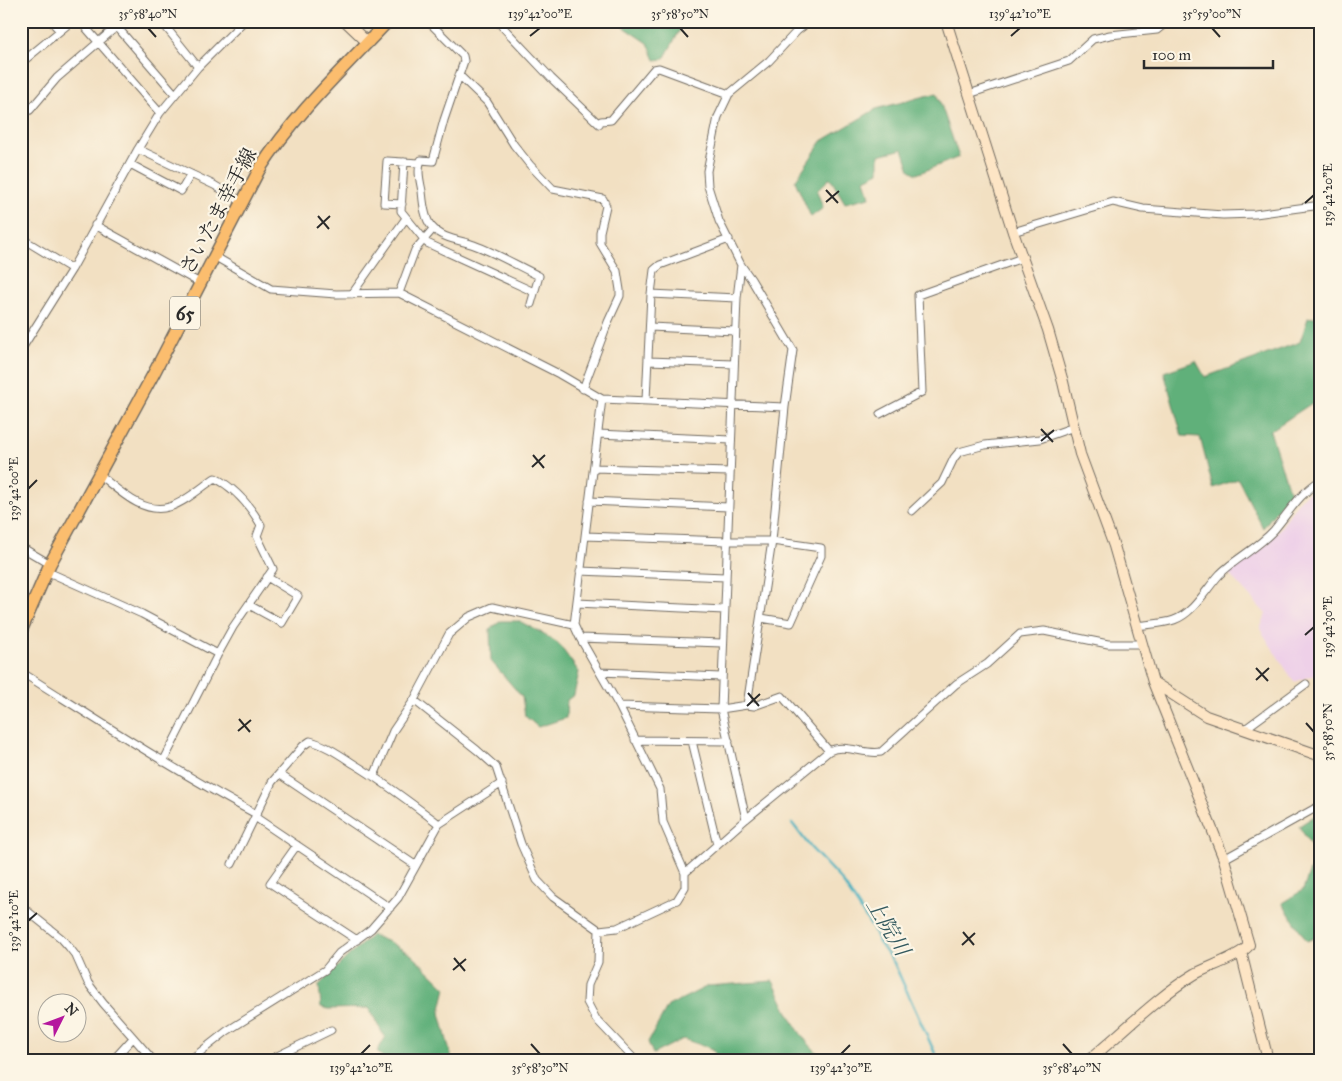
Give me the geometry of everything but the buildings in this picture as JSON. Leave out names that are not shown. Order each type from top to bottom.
[{"type":"main road","name":"さいたま幸手線","points":[[21,631],[48,568],[154,373],[242,202],[267,158],[293,122],[388,21]]},
{"type":"street","points":[[51,21],[60,31]]},
{"type":"street","points":[[21,63],[72,21]]},
{"type":"street","points":[[80,21],[160,113]]},
{"type":"street","points":[[21,103],[30,110],[57,78],[99,42],[114,24],[123,21]]},
{"type":"street","points":[[161,21],[198,66]]},
{"type":"street","points":[[21,350],[72,269],[95,225],[160,113],[198,66],[244,21]]},
{"type":"street","points":[[345,21],[368,43]]},
{"type":"street","points":[[402,204],[384,203],[387,161],[420,163],[421,160],[433,161],[444,120],[464,61],[463,56],[428,21]]},
{"type":"street","points":[[497,21],[551,78],[599,124],[602,121],[611,120],[618,113],[654,68],[659,68],[729,94]]},
{"type":"street","points":[[747,705],[772,541],[785,407],[793,350],[741,265],[719,221],[708,186],[707,171],[718,116],[729,94],[769,61],[797,31],[810,21]]},
{"type":"street","points":[[946,21],[1013,232],[1048,330],[1080,454],[1092,491],[1114,546],[1153,682],[1169,727],[1224,859],[1248,945],[1241,952],[1196,974],[1176,987],[1090,1060]]},
{"type":"street","points":[[969,94],[1069,62],[1093,39],[1110,35],[1157,30],[1168,21]]},
{"type":"street","points":[[114,24],[175,94]]},
{"type":"street","points":[[459,76],[487,102],[514,145],[530,166],[553,189],[603,199],[606,206],[600,232],[600,243],[617,271],[620,296],[608,322],[583,389]]},
{"type":"street","points":[[138,149],[214,185],[242,202]]},
{"type":"street","points":[[404,162],[401,211],[424,240],[534,292]]},
{"type":"street","points":[[420,163],[424,206],[429,224],[433,229],[447,237],[474,245],[539,276],[531,304]]},
{"type":"street","points":[[130,164],[181,192],[191,174]]},
{"type":"street","points":[[1013,232],[1113,202],[1143,209],[1223,215],[1255,214],[1321,206]]},
{"type":"street","points":[[352,294],[406,218]]},
{"type":"street","points":[[95,225],[200,283]]},
{"type":"street","points":[[399,294],[415,250],[433,229]]},
{"type":"street","points":[[21,238],[72,269]]},
{"type":"street","points":[[646,400],[651,294],[654,270],[660,265],[729,239]]},
{"type":"street","points":[[214,256],[272,289],[352,294],[399,294],[559,374],[602,399],[785,407]]},
{"type":"street","points":[[880,414],[922,392],[918,295],[1022,258]]},
{"type":"street","points":[[741,265],[735,330],[721,709],[746,819]]},
{"type":"street","points":[[651,294],[737,298]]},
{"type":"street","points":[[650,328],[735,330]]},
{"type":"street","points":[[648,361],[734,364]]},
{"type":"street","points":[[414,700],[496,767],[521,844],[537,880],[553,897],[599,930],[617,928],[677,900],[684,887],[685,873],[663,822],[660,788],[619,706],[574,625],[602,399]]},
{"type":"street","points":[[912,511],[942,483],[959,452],[986,445],[1040,439],[1074,427]]},
{"type":"street","points":[[598,434],[731,440]]},
{"type":"street","points":[[594,468],[729,472]]},
{"type":"street","points":[[98,474],[132,500],[149,509],[168,508],[177,504],[215,478],[223,482],[251,507],[261,525],[257,536],[273,569],[218,654],[163,762]]},
{"type":"street","points":[[1136,626],[1174,620],[1190,610],[1221,573],[1263,541],[1274,530],[1298,498],[1321,480]]},
{"type":"street","points":[[589,501],[728,507]]},
{"type":"street","points":[[585,536],[772,541],[817,547],[822,551],[822,556],[791,623],[761,618]]},
{"type":"street","points":[[21,548],[48,568],[218,654]]},
{"type":"street","points":[[580,571],[725,577]]},
{"type":"street","points":[[249,605],[282,623],[298,596],[267,577]]},
{"type":"street","points":[[577,603],[724,610]]},
{"type":"street","points":[[374,776],[393,730],[414,700],[448,634],[469,617],[492,607],[574,625]]},
{"type":"street","points":[[685,873],[746,819],[829,751],[834,748],[844,748],[875,754],[881,752],[956,684],[987,664],[1020,634],[1044,631],[1108,644],[1141,644]]},
{"type":"street","points":[[580,638],[722,643]]},
{"type":"street","points":[[21,672],[163,762],[255,816],[390,908]]},
{"type":"street","points":[[600,672],[721,677]]},
{"type":"street","points":[[1153,682],[1206,716],[1321,756]]},
{"type":"street","points":[[1244,729],[1306,684]]},
{"type":"street","points":[[619,706],[721,709],[747,705],[754,706],[782,696],[829,751]]},
{"type":"street","points":[[635,740],[729,741]]},
{"type":"street","points":[[232,864],[272,782],[303,746],[310,741],[319,743],[341,755],[374,776],[439,824]]},
{"type":"street","points":[[692,741],[717,844]]},
{"type":"street","points":[[280,774],[415,865]]},
{"type":"street","points":[[190,1060],[227,1031],[325,970],[339,953],[372,929],[398,898],[439,824],[502,783]]},
{"type":"street","points":[[1224,859],[1321,805]]},
{"type":"street","points":[[297,845],[270,883],[357,940]]},
{"type":"street","points":[[21,906],[61,938],[69,947],[76,956],[88,983],[102,1003],[153,1060]]},
{"type":"street","points":[[599,930],[598,962],[588,985],[587,1002],[596,1019],[635,1060]]},
{"type":"street","points":[[1241,952],[1268,1060]]},
{"type":"street","points":[[270,1060],[331,1030]]},
{"type":"street","points":[[113,1060],[134,1038]]},
{"type":"shaded area","points":[[1321,483],[1321,673],[1294,682],[1260,629],[1266,614],[1228,573],[1266,544],[1279,530],[1300,499]]},
{"type":"green space","points":[[619,21],[685,21],[664,59],[655,60],[648,43],[618,23]]},
{"type":"green space","points":[[937,93],[959,157],[917,174],[910,170],[903,149],[879,155],[879,172],[865,179],[870,197],[845,203],[830,178],[817,191],[823,208],[811,217],[795,181],[822,141],[876,109]]},
{"type":"green space","points":[[1321,316],[1321,363],[1315,401],[1270,431],[1290,493],[1263,528],[1238,479],[1213,488],[1200,437],[1182,436],[1164,372],[1196,361],[1205,377],[1300,342],[1308,318]]},
{"type":"green space","points":[[501,621],[519,621],[558,643],[579,672],[574,695],[567,700],[566,718],[538,727],[525,716],[522,697],[491,661],[490,629]]},
{"type":"green space","points":[[1321,812],[1321,935],[1307,941],[1282,903],[1303,890],[1316,854],[1299,826]]},
{"type":"green space","points":[[372,935],[412,955],[446,988],[440,1013],[452,1060],[386,1060],[377,1052],[385,1038],[369,1008],[328,1009],[321,1007],[319,985]]},
{"type":"green space","points":[[773,981],[801,1034],[816,1052],[826,1060],[718,1060],[713,1049],[683,1039],[653,1054],[648,1042],[668,1006],[708,986]]},
{"type":"waterway","name":"上院川","points":[[792,823],[811,848],[842,881],[873,929],[878,941],[894,963],[938,1060]]}]
